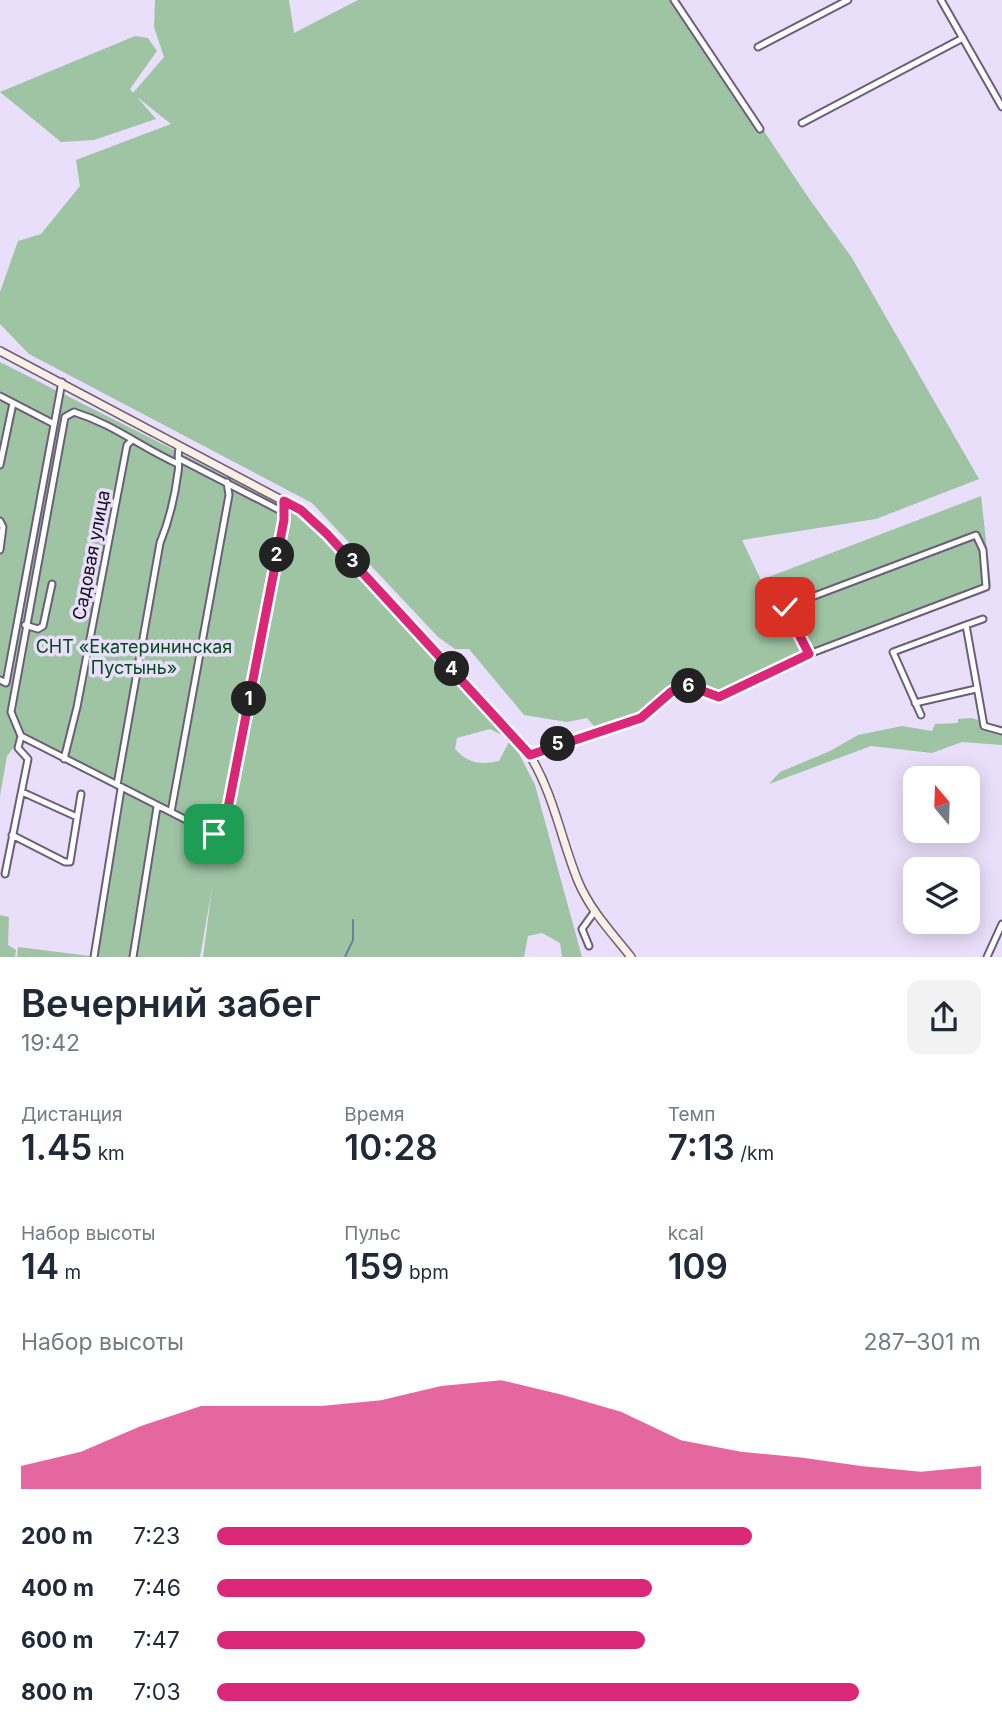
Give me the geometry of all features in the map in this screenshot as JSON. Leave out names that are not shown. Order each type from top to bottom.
[{"type":"main road","points":[[0,351],[301,510],[327,534],[530,755],[546,788],[579,884],[595,911],[631,957]]},
{"type":"street","points":[[674,0],[760,130]]},
{"type":"street","points":[[758,47],[848,0]]},
{"type":"street","points":[[941,0],[1002,107]]},
{"type":"street","points":[[802,123],[963,38]]},
{"type":"street","points":[[0,680],[6,682],[62,382]]},
{"type":"street","points":[[0,396],[54,424]]},
{"type":"street","points":[[0,465],[13,403]]},
{"type":"street","points":[[5,874],[28,759],[18,748],[21,736],[11,712],[65,417],[74,412],[95,419],[130,436],[131,441],[227,482],[285,513]]},
{"type":"street","name":"Садовая улица","points":[[64,759],[77,707],[127,445],[131,441]]},
{"type":"street","points":[[94,957],[160,543],[167,526],[180,446]]},
{"type":"street","points":[[171,812],[229,495],[227,482]]},
{"type":"street","points":[[21,736],[157,807],[214,834],[223,834],[285,513],[284,501]]},
{"type":"street","points":[[0,521],[4,527],[0,551]]},
{"type":"street","points":[[530,755],[641,718],[680,687],[692,687],[719,697],[809,654],[986,587],[983,550],[976,535],[785,607],[809,654]]},
{"type":"street","points":[[25,625],[38,629],[43,626],[52,584]]},
{"type":"street","points":[[921,715],[893,652],[983,619]]},
{"type":"street","points":[[966,625],[984,726],[1002,731]]},
{"type":"street","points":[[915,703],[976,689]]},
{"type":"street","points":[[22,792],[77,817]]},
{"type":"street","points":[[12,835],[65,862],[70,862],[81,794]]},
{"type":"street","points":[[133,957],[157,807]]},
{"type":"street","points":[[589,946],[582,929],[595,911]]},
{"type":"street","points":[[987,957],[1000,928]]},
{"type":"green space","points":[[155,0],[289,0],[294,33],[358,0],[676,0],[852,258],[979,479],[876,519],[742,540],[761,580],[981,496],[991,585],[986,592],[795,662],[796,667],[737,694],[717,694],[691,686],[670,692],[641,717],[599,732],[587,718],[567,722],[524,715],[469,649],[455,649],[438,637],[312,503],[29,354],[0,324],[0,292],[18,241],[41,234],[80,186],[76,160],[171,124],[137,97],[156,119],[94,140],[61,142],[0,92],[135,36],[148,38],[157,51],[130,89],[133,93],[164,57],[154,27]]},
{"type":"green space","name":"СНТ «Екатерининская Пустынь»","points":[[0,362],[303,515],[318,528],[503,730],[500,734],[490,729],[457,738],[455,749],[475,762],[499,761],[511,738],[535,785],[582,957],[562,957],[560,943],[542,933],[528,936],[524,957],[203,957],[212,889],[200,957],[98,957],[126,785],[19,741],[7,756],[0,796]]},
{"type":"green space","points":[[972,718],[991,724],[1002,733],[1002,745],[962,742],[932,753],[871,746],[769,784],[780,772],[830,751],[858,735],[902,726],[932,731],[935,724],[958,723],[958,719]]},
{"type":"green space","points":[[0,915],[9,917],[8,945],[16,950],[15,957],[0,957]]},
{"type":"green space","points":[[18,947],[98,957],[17,957]]},
{"type":"waterway","points":[[345,957],[353,940],[353,920]]},
{"type":"route","points":[[214,834],[223,834],[284,520],[284,501],[301,510],[327,534],[530,755],[641,718],[680,687],[687,685],[719,697],[809,654],[785,607]]}]
